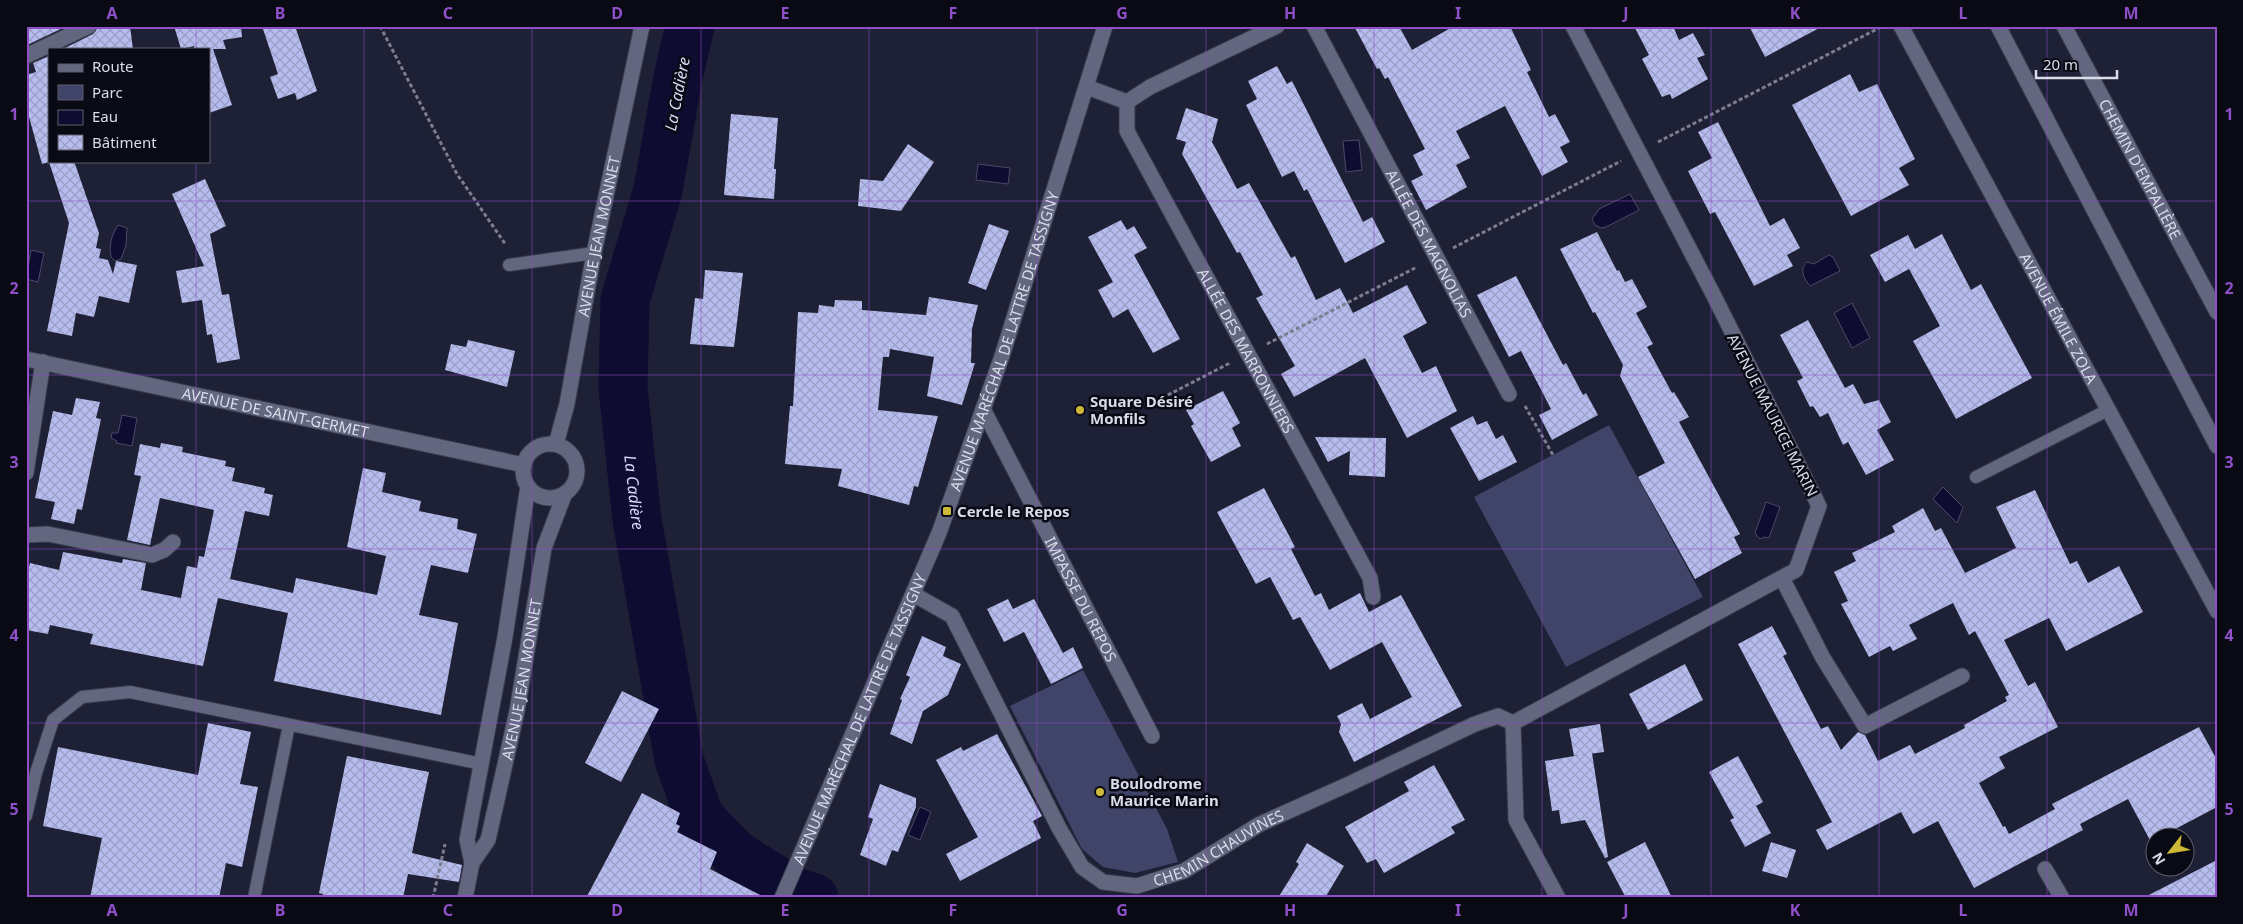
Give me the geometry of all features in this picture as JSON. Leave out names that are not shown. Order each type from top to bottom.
[{"type":"street","points":[[26,56],[89,26]]},
{"type":"street","name":"AVENUE JEAN MONNET","points":[[556,444],[567,404],[594,253],[642,26]]},
{"type":"street","name":"AVENUE MARÉCHAL DE LATTRE DE TASSIGNY","points":[[782,898],[939,533],[1002,356],[1105,26]]},
{"type":"street","points":[[1087,87],[1127,102],[1150,87],[1277,26]]},
{"type":"street","name":"ALLÉE DES MAGNOLIAS","points":[[1314,26],[1363,114],[1435,257],[1509,394]]},
{"type":"street","name":"AVENUE MAURICE MARIN","points":[[1513,723],[1796,570],[1819,506],[1713,294],[1573,26]]},
{"type":"street","name":"AVENUE ÉMILE ZOLA","points":[[1902,26],[2217,611]]},
{"type":"street","points":[[1998,26],[2217,446]]},
{"type":"street","name":"CHEMIN D'EMPALIÈRE","points":[[2064,26],[2217,312]]},
{"type":"street","name":"ALLÉE DES MARRONNIERS","points":[[1127,102],[1127,131],[1370,578],[1373,597]]},
{"type":"street","name":"AVENUE DE SAINT-GERMET","points":[[26,359],[524,465]]},
{"type":"street","points":[[26,474],[43,362]]},
{"type":"street","name":"IMPASSE DU REPOS","points":[[982,409],[1152,736]]},
{"type":"street","points":[[546,444],[556,444],[566,449],[573,456],[577,466],[574,482],[565,494],[545,497],[528,486],[524,476],[524,465],[528,456],[536,448],[546,444]]},
{"type":"street","name":"AVENUE JEAN MONNET","points":[[466,898],[472,863],[467,840],[506,636],[528,486]]},
{"type":"street","name":"AVENUE JEAN MONNET","points":[[472,863],[488,840],[517,711],[544,548],[565,494]]},
{"type":"street","points":[[26,536],[48,534],[152,555],[164,550],[173,542]]},
{"type":"street","points":[[1782,578],[1823,658],[1866,726],[1962,676]]},
{"type":"street","name":"CHEMIN CHAUVINES","points":[[913,594],[952,616],[1059,828],[1082,867],[1103,882],[1137,886],[1184,871],[1260,824],[1475,724],[1498,716],[1513,723]]},
{"type":"street","points":[[1513,723],[1516,820],[1558,898]]},
{"type":"street","points":[[2045,869],[2062,898]]},
{"type":"lane","points":[[514,265],[594,253]]},
{"type":"lane","points":[[1976,477],[2108,410]]},
{"type":"lane","points":[[26,816],[36,773],[53,720],[82,697],[130,692],[482,764]]},
{"type":"lane","points":[[254,898],[289,724]]},
{"type":"path","points":[[380,26],[456,174],[514,265]]},
{"type":"path","points":[[1162,398],[1882,26]]},
{"type":"path","points":[[1509,394],[1525,406],[1553,455]]},
{"type":"green space","points":[[1609,425],[1703,597],[1566,667],[1474,497]]},
{"type":"green space","name":"Boulodrome Maurice Marin","points":[[1083,670],[1167,829],[1178,862],[1135,873],[1103,867],[1082,849],[1010,706]]},
{"type":"water","points":[[1359,140],[1362,170],[1346,172],[1343,141]]},
{"type":"water","points":[[978,164],[1010,168],[1008,184],[976,180]]},
{"type":"water","points":[[1630,194],[1639,210],[1606,227],[1601,228],[1595,225],[1592,219],[1599,209]]},
{"type":"water","points":[[118,225],[127,228],[126,245],[121,259],[115,261],[111,257],[110,245]]},
{"type":"water","points":[[31,250],[44,253],[38,282],[26,279]]},
{"type":"water","points":[[1829,255],[1833,257],[1840,271],[1810,286],[1803,274],[1803,268],[1807,262],[1814,264]]},
{"type":"water","points":[[1852,303],[1870,338],[1852,348],[1834,313]]},
{"type":"water","points":[[122,415],[137,418],[132,446],[116,443],[117,441],[111,438],[112,433],[118,433]]},
{"type":"water","points":[[1943,487],[1963,507],[1957,523],[1933,499]]},
{"type":"water","points":[[1766,502],[1780,507],[1769,538],[1764,537],[1760,539],[1755,533]]},
{"type":"water","points":[[920,807],[931,812],[920,840],[908,835]]},
{"type":"building","points":[[26,26],[67,26],[27,45]]},
{"type":"building","points":[[98,26],[130,26],[133,48],[65,48],[93,34]]},
{"type":"building","points":[[174,26],[241,26],[242,37],[223,40],[226,49],[213,49],[232,105],[210,113],[210,48],[194,48],[194,46],[181,48]]},
{"type":"building","points":[[262,26],[295,26],[317,91],[297,100],[295,93],[278,99],[270,77],[278,74]]},
{"type":"building","points":[[1354,26],[1399,26],[1412,50],[1454,26],[1510,26],[1531,70],[1527,72],[1549,117],[1555,114],[1570,142],[1560,147],[1568,162],[1542,176],[1505,106],[1456,131],[1470,158],[1456,165],[1467,187],[1426,210],[1411,181],[1423,175],[1413,155],[1425,149],[1388,77],[1385,79],[1379,68],[1377,69]]},
{"type":"building","points":[[1634,26],[1673,26],[1679,40],[1693,33],[1705,55],[1697,58],[1708,79],[1672,99],[1670,94],[1662,97],[1642,59],[1649,55]]},
{"type":"building","points":[[1749,26],[1823,26],[1765,57]]},
{"type":"building","points":[[48,56],[49,162],[42,164],[26,106],[26,75],[36,72],[33,63]]},
{"type":"building","points":[[1277,66],[1287,84],[1292,81],[1363,222],[1372,217],[1385,242],[1345,263],[1307,189],[1304,191],[1294,171],[1282,177],[1246,105],[1257,99],[1248,81]]},
{"type":"building","points":[[1850,74],[1859,92],[1877,84],[1915,159],[1899,168],[1909,185],[1851,216],[1792,105]]},
{"type":"building","points":[[1186,108],[1218,119],[1212,142],[1237,189],[1249,183],[1291,258],[1295,256],[1316,300],[1340,288],[1353,313],[1407,285],[1427,323],[1403,336],[1422,373],[1436,366],[1457,411],[1407,438],[1365,358],[1294,397],[1281,374],[1295,366],[1256,298],[1263,295],[1240,252],[1237,253],[1182,154],[1186,142],[1176,139]]},
{"type":"building","points":[[731,114],[778,118],[774,199],[724,195]]},
{"type":"building","points":[[1718,122],[1770,226],[1784,218],[1800,248],[1787,255],[1793,266],[1754,286],[1715,212],[1710,214],[1688,171],[1712,158],[1698,132]]},
{"type":"building","points":[[908,144],[934,162],[901,211],[858,206],[860,179],[883,181]]},
{"type":"building","points":[[49,162],[74,162],[99,233],[96,248],[101,249],[99,258],[108,260],[113,274],[116,261],[137,265],[129,303],[99,296],[94,317],[76,313],[72,336],[47,331],[69,223]]},
{"type":"building","points":[[205,179],[226,226],[210,234],[222,295],[229,294],[240,359],[217,363],[212,334],[207,335],[202,300],[182,303],[176,271],[204,266],[172,194]]},
{"type":"building","points":[[1121,220],[1127,230],[1134,226],[1147,248],[1134,255],[1180,339],[1153,353],[1128,309],[1113,318],[1098,290],[1113,282],[1088,237]]},
{"type":"building","points":[[989,224],[1009,231],[986,290],[968,283]]},
{"type":"building","points":[[1597,232],[1617,271],[1619,270],[1625,282],[1632,279],[1647,307],[1636,313],[1653,344],[1647,347],[1672,393],[1674,392],[1689,417],[1679,422],[1740,534],[1734,537],[1742,553],[1695,579],[1638,477],[1665,463],[1620,376],[1623,365],[1595,312],[1593,313],[1560,249]]},
{"type":"building","points":[[1942,234],[1971,290],[1981,284],[2032,378],[1956,419],[1913,341],[1940,326],[1909,269],[1885,282],[1870,255],[1908,235],[1915,249]]},
{"type":"building","points":[[705,270],[743,273],[734,347],[690,344],[695,298],[703,299]]},
{"type":"building","points":[[1516,276],[1563,365],[1566,363],[1583,395],[1586,393],[1598,415],[1552,440],[1539,415],[1551,409],[1521,351],[1509,357],[1477,295]]},
{"type":"building","points":[[929,297],[978,305],[972,329],[971,363],[975,363],[962,405],[927,396],[934,357],[890,349],[889,357],[883,357],[878,410],[938,416],[918,487],[914,486],[909,505],[838,486],[842,469],[785,464],[790,406],[793,406],[798,312],[818,313],[819,305],[834,307],[835,300],[862,301],[862,310],[926,315]]},
{"type":"building","points":[[1808,320],[1845,388],[1853,384],[1864,404],[1879,400],[1891,422],[1877,430],[1894,460],[1866,475],[1848,442],[1843,445],[1828,413],[1820,417],[1813,406],[1810,407],[1797,381],[1803,378],[1780,335]]},
{"type":"building","points":[[468,340],[515,351],[507,387],[445,370],[451,344],[466,347]]},
{"type":"building","points":[[1223,391],[1240,423],[1232,428],[1241,446],[1211,462],[1191,426],[1194,424],[1186,410]]},
{"type":"building","points":[[76,398],[100,402],[96,418],[101,419],[82,510],[77,509],[74,524],[51,519],[55,502],[35,498],[53,411],[72,415]]},
{"type":"building","points":[[1473,416],[1477,425],[1487,421],[1496,439],[1503,435],[1517,462],[1479,481],[1450,428]]},
{"type":"building","points":[[1315,437],[1386,438],[1385,477],[1349,475],[1350,451],[1328,462]]},
{"type":"building","points":[[161,443],[183,447],[182,452],[226,461],[225,466],[235,468],[232,481],[265,488],[264,493],[273,495],[269,516],[245,511],[230,579],[293,593],[296,578],[377,595],[386,556],[347,547],[363,468],[386,473],[382,492],[421,501],[419,511],[458,519],[457,529],[477,534],[468,573],[431,565],[419,615],[458,623],[441,715],[274,681],[288,613],[218,598],[203,666],[90,644],[93,634],[50,625],[48,634],[26,630],[26,581],[30,563],[59,570],[63,552],[122,563],[123,559],[146,563],[141,590],[181,598],[187,566],[197,568],[199,556],[204,557],[214,510],[160,498],[150,545],[127,540],[141,476],[134,475],[140,444],[160,448]]},
{"type":"building","points":[[1264,488],[1295,547],[1291,549],[1315,596],[1321,593],[1329,610],[1360,593],[1369,612],[1401,595],[1462,706],[1354,762],[1339,732],[1341,724],[1337,716],[1362,703],[1370,719],[1412,697],[1382,642],[1330,670],[1300,617],[1293,620],[1270,577],[1256,584],[1217,512]]},
{"type":"building","points":[[2035,490],[2070,564],[2077,561],[2088,583],[2119,566],[2143,612],[2066,651],[2049,618],[2004,640],[2028,686],[2035,682],[2058,727],[1999,757],[2005,768],[1979,783],[2003,827],[2005,826],[2009,834],[2055,809],[2052,804],[2199,727],[2217,760],[2217,807],[2181,826],[2146,826],[2146,833],[2128,799],[2080,824],[2083,830],[1974,888],[1938,821],[1913,834],[1901,812],[1827,850],[1816,830],[1832,822],[1738,644],[1772,626],[1787,654],[1783,656],[1821,729],[1828,726],[1841,750],[1858,732],[1865,735],[1878,761],[1910,745],[1915,754],[1965,728],[1964,725],[2007,701],[2005,697],[2009,695],[1975,631],[1969,635],[1953,603],[1909,625],[1917,639],[1893,651],[1890,646],[1869,657],[1841,604],[1848,601],[1834,572],[1856,561],[1852,553],[1895,532],[1892,526],[1923,508],[1935,531],[1941,528],[1965,573],[2016,548],[1996,507]]},
{"type":"building","points":[[1008,599],[1013,609],[1034,599],[1063,653],[1073,647],[1083,668],[1051,684],[1024,632],[1004,642],[987,609]]},
{"type":"building","points":[[922,636],[946,647],[943,656],[961,664],[948,695],[923,711],[912,744],[890,734],[902,700],[900,699],[910,677],[906,675]]},
{"type":"building","points":[[1685,664],[1703,700],[1648,730],[1629,694]]},
{"type":"building","points":[[622,691],[659,709],[621,782],[585,763]]},
{"type":"building","points":[[208,723],[251,732],[240,784],[258,787],[242,867],[226,863],[219,898],[90,898],[102,838],[43,826],[58,747],[198,775]]},
{"type":"building","points":[[1600,724],[1604,752],[1574,756],[1569,729]]},
{"type":"building","points":[[997,734],[1042,816],[1033,821],[1041,838],[960,881],[946,854],[978,837],[936,760],[961,747],[963,751]]},
{"type":"building","points":[[1592,753],[1608,857],[1605,858],[1585,820],[1561,824],[1559,810],[1552,811],[1545,761]]},
{"type":"building","points":[[347,756],[429,772],[412,853],[462,865],[459,882],[408,874],[403,898],[322,898],[323,894],[319,893]]},
{"type":"building","points":[[1738,756],[1763,802],[1756,806],[1771,833],[1745,847],[1730,820],[1734,818],[1709,772]]},
{"type":"building","points":[[1434,765],[1465,820],[1451,827],[1455,833],[1384,873],[1376,859],[1367,863],[1345,827],[1409,791],[1404,782]]},
{"type":"building","points":[[880,784],[916,798],[916,807],[898,852],[892,850],[886,866],[860,855],[873,819],[868,817]]},
{"type":"building","points":[[642,793],[680,813],[676,824],[680,826],[677,832],[717,852],[710,869],[766,898],[586,898]]},
{"type":"building","points":[[1645,842],[1672,898],[1626,898],[1607,862]]},
{"type":"building","points":[[1771,842],[1796,850],[1787,878],[1762,871]]},
{"type":"building","points":[[1307,843],[1344,866],[1325,898],[1278,898],[1299,864],[1296,862]]},
{"type":"building","points":[[2217,860],[2217,898],[2143,898],[2186,876],[2196,876],[2196,871]]},
{"type":"waterway","name":"La Cadière","points":[[690,26],[678,77],[658,190],[625,300],[623,389],[637,519],[679,760],[700,818],[735,854],[793,891],[814,898]]},
{"type":"place","name":"Square Désiré Monfils","points":[[1080,410]]},
{"type":"place","name":"Cercle le Repos","points":[[947,511]]},
{"type":"place","name":"Boulodrome Maurice Marin","points":[[1100,792]]}]
